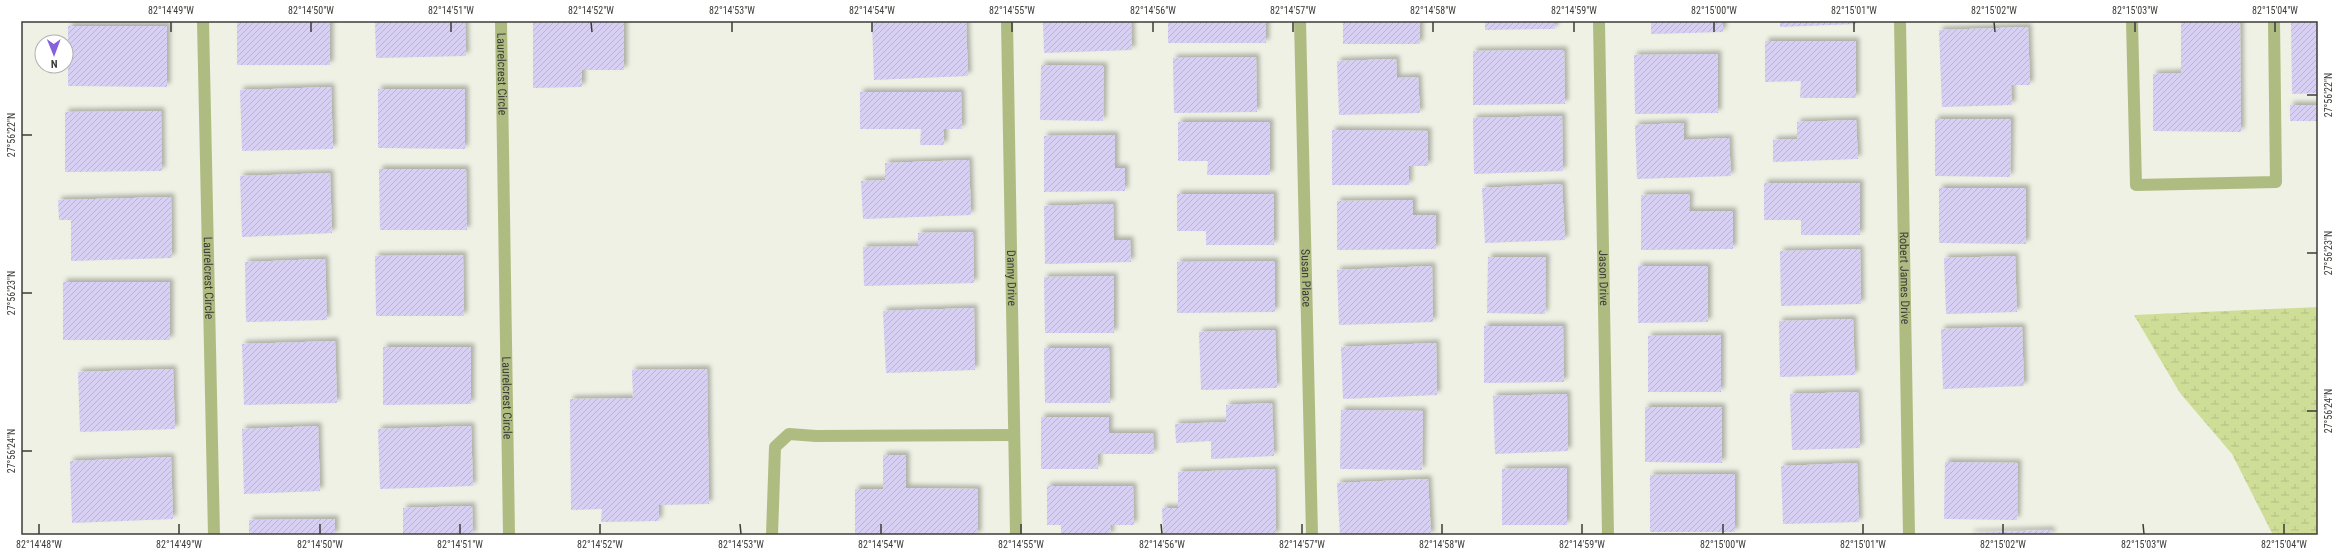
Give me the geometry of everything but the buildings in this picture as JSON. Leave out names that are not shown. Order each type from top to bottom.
[{"type":"street","name":"Laurelcrest Circle","points":[[203,21],[214,535]]},
{"type":"street","name":"Laurelcrest Circle","points":[[501,21],[509,535]]},
{"type":"street","name":"Danny Drive","points":[[1006,21],[1016,535]]},
{"type":"street","name":"Susan Place","points":[[1300,21],[1312,535]]},
{"type":"street","name":"Jason Drive","points":[[1598,21],[1608,535]]},
{"type":"street","name":"Robert James Drive","points":[[1900,21],[1910,535]]},
{"type":"street","points":[[2132,21],[2136,185],[2276,182],[2274,21]]},
{"type":"street","points":[[772,535],[775,447],[789,434],[816,436],[1013,435]]},
{"type":"green space","points":[[2318,307],[2318,535],[2273,535],[2232,454],[2180,393],[2134,315]]}]
